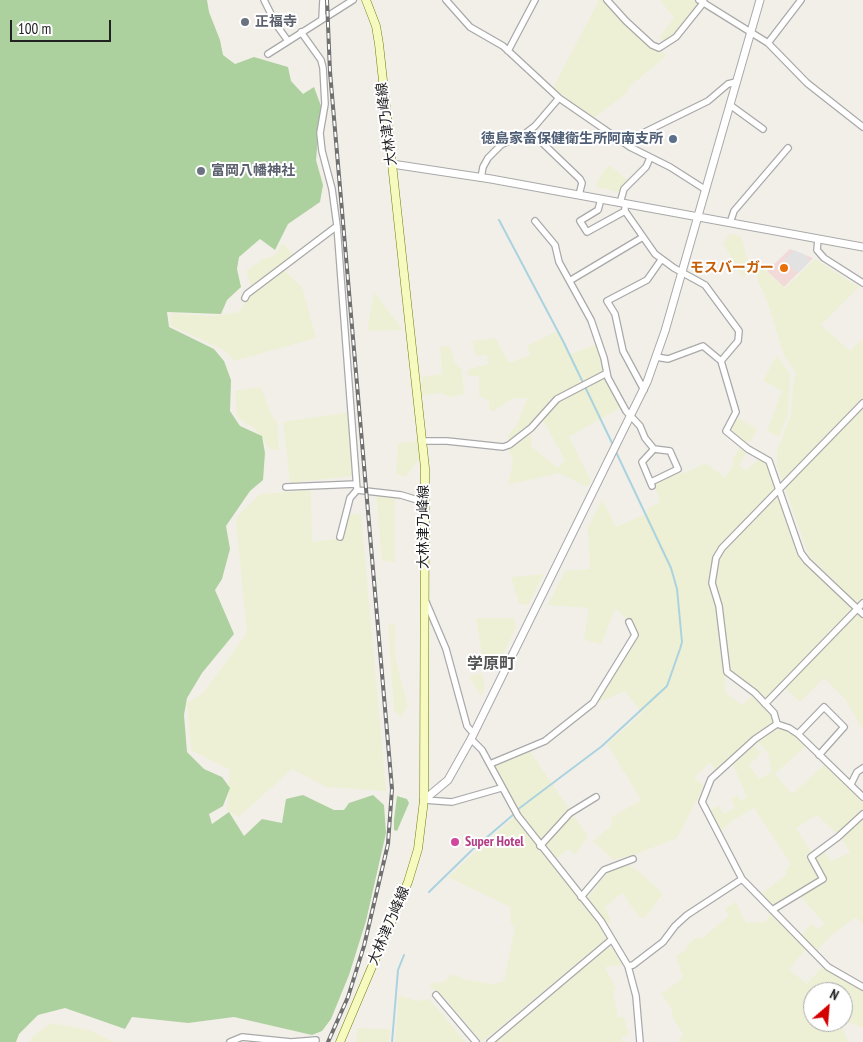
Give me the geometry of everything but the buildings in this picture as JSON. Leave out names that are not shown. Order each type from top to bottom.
[{"type":"main road","name":"大林津乃峰線","points":[[340,1042],[408,882],[418,849],[424,800],[425,468],[384,106],[379,44],[376,26],[366,0]]},
{"type":"street","points":[[264,0],[271,14],[270,16],[288,41]]},
{"type":"street","points":[[322,19],[323,0]]},
{"type":"street","points":[[268,54],[353,0]]},
{"type":"street","points":[[446,0],[470,27],[493,39],[560,98],[630,147],[670,167],[706,190]]},
{"type":"street","points":[[508,51],[535,0]]},
{"type":"street","points":[[606,0],[652,45],[659,48],[676,37],[702,1],[768,43],[807,83],[863,127]]},
{"type":"street","points":[[424,800],[436,792],[448,780],[472,736],[644,390],[682,272],[760,0]]},
{"type":"street","points":[[768,43],[801,0]]},
{"type":"street","points":[[301,32],[321,60],[323,68],[325,104],[320,133],[322,151],[332,189],[337,226],[356,487],[350,498],[340,538]]},
{"type":"street","points":[[630,147],[641,134],[708,101],[719,94],[728,84],[736,82]]},
{"type":"street","points":[[481,178],[485,162],[501,144],[530,130],[560,98]]},
{"type":"street","points":[[730,105],[763,129]]},
{"type":"street","points":[[530,130],[580,179],[582,186],[579,195]]},
{"type":"street","points":[[730,223],[734,211],[788,148]]},
{"type":"street","points":[[650,158],[646,167],[624,189],[624,206],[660,260],[704,285],[739,331],[738,340],[721,361]]},
{"type":"street","points":[[392,164],[579,195],[624,206],[698,217],[863,247]]},
{"type":"street","points":[[601,199],[598,210],[580,221],[587,232],[624,206]]},
{"type":"street","points":[[535,221],[555,245],[559,262],[571,280],[599,341],[606,373],[626,411],[632,416],[654,449],[670,451],[678,469],[652,484],[642,462],[654,449]]},
{"type":"street","points":[[245,298],[247,294],[272,274],[337,226]]},
{"type":"street","points":[[571,280],[643,237]]},
{"type":"street","points":[[818,239],[817,250],[824,258],[863,283]]},
{"type":"street","points":[[644,390],[623,351],[614,314],[607,300],[647,280],[660,260]]},
{"type":"street","points":[[656,357],[668,359],[703,346],[721,361],[736,403],[736,412],[726,431],[748,449],[767,458],[802,553],[807,561],[863,614]]},
{"type":"street","points":[[422,441],[447,441],[503,447],[509,445],[532,428],[557,399],[606,373]]},
{"type":"street","points":[[776,724],[774,713],[727,672],[719,606],[712,583],[716,558],[722,548],[863,403]]},
{"type":"street","points":[[286,487],[356,487],[401,495],[424,502]]},
{"type":"street","points":[[424,598],[446,649],[467,726],[472,736],[490,764],[501,788],[540,846],[601,921],[628,966],[636,996],[640,1042]]},
{"type":"street","points":[[765,704],[863,603]]},
{"type":"street","points":[[490,764],[545,741],[593,703],[635,635],[629,622]]},
{"type":"street","points":[[798,734],[824,707],[844,727],[819,755]]},
{"type":"street","points":[[776,724],[789,728],[798,734],[863,797]]},
{"type":"street","points":[[776,724],[711,779],[702,802],[711,823],[725,842],[742,878],[828,966],[863,987]]},
{"type":"street","points":[[851,784],[857,772],[863,768]]},
{"type":"street","points":[[424,800],[452,802],[501,788]]},
{"type":"street","points":[[540,846],[570,813],[596,797]]},
{"type":"street","points":[[772,910],[823,879],[811,857],[838,838],[863,814]]},
{"type":"street","points":[[581,897],[604,870],[633,859]]},
{"type":"street","points":[[628,966],[633,966],[663,942],[675,926],[687,915],[742,878]]},
{"type":"street","points":[[490,1042],[611,940]]},
{"type":"street","points":[[436,995],[476,1042]]},
{"type":"street","points":[[230,1042],[242,1037],[291,1042],[316,1040]]},
{"type":"shaded area","points":[[790,249],[813,258],[784,287],[767,271]]},
{"type":"shaded area","points":[[794,250],[805,255],[810,261],[798,273],[784,260]]},
{"type":"green space","points":[[0,0],[207,0],[223,55],[235,64],[254,57],[288,67],[291,81],[303,94],[314,87],[321,106],[316,160],[323,185],[320,202],[288,224],[275,250],[260,239],[239,257],[237,269],[241,287],[227,300],[221,314],[167,312],[169,327],[214,349],[224,361],[231,380],[230,411],[240,426],[262,436],[265,453],[263,480],[250,491],[226,526],[230,549],[222,579],[215,590],[234,634],[202,673],[187,698],[184,715],[187,752],[204,769],[222,777],[230,788],[223,806],[209,814],[212,824],[229,812],[244,836],[262,819],[282,823],[286,799],[303,795],[334,810],[344,810],[349,803],[373,795],[384,805],[386,833],[366,921],[349,975],[331,1019],[322,1031],[312,1035],[234,1017],[188,1023],[132,1017],[125,1029],[65,1008],[38,1015],[19,1034],[16,1042],[0,1042]]},
{"type":"green space","points":[[599,0],[604,0],[618,17],[649,45],[667,55],[628,88],[628,92],[594,118],[553,88]]},
{"type":"green space","points":[[660,0],[692,0],[699,4],[671,38],[665,41],[659,38],[674,18]]},
{"type":"green space","points":[[609,165],[628,180],[618,192],[596,187],[600,176]]},
{"type":"green space","points":[[730,234],[741,236],[751,271],[742,277],[723,243]]},
{"type":"green space","points":[[283,243],[293,255],[280,266],[302,287],[316,338],[234,361],[224,350],[171,326],[170,313],[213,316],[239,312],[253,291],[246,271],[263,259],[274,256]]},
{"type":"green space","points":[[815,259],[859,287],[821,325],[850,351],[863,338],[863,609],[809,556],[777,466],[777,451],[791,415],[793,384],[796,373],[784,355],[768,304],[758,281],[756,262],[785,288]]},
{"type":"green space","points":[[374,292],[402,329],[402,330],[367,331]]},
{"type":"green space","points":[[557,331],[569,355],[597,344],[604,372],[557,396],[525,429],[507,443],[510,432],[517,425],[527,398],[513,398],[496,410],[490,411],[489,401],[479,396],[479,376],[468,376],[467,370],[488,364],[487,355],[476,356],[472,341],[495,338],[509,363],[530,355],[527,346]]},
{"type":"green space","points":[[450,346],[454,361],[462,370],[464,394],[451,397],[440,393],[422,396],[421,377],[442,374],[440,347]]},
{"type":"green space","points":[[777,355],[790,374],[788,414],[779,437],[767,431],[782,391],[763,381]]},
{"type":"green space","points":[[604,377],[621,407],[569,437],[591,481],[587,487],[559,473],[508,485],[513,462],[509,448],[530,433],[532,447],[558,468],[565,460],[543,420],[560,401]]},
{"type":"green space","points":[[261,387],[271,414],[277,422],[279,450],[270,450],[256,430],[237,417],[235,391]]},
{"type":"green space","points":[[349,412],[353,476],[290,483],[283,422]]},
{"type":"green space","points":[[738,418],[757,429],[752,440],[745,442],[731,430]]},
{"type":"green space","points":[[418,441],[420,458],[406,477],[396,474],[398,443]]},
{"type":"green space","points":[[740,447],[747,452],[739,465],[746,471],[760,458],[766,462],[802,560],[863,619],[863,730],[845,699],[824,678],[800,702],[781,684],[765,700],[730,671],[725,675],[725,692],[742,705],[753,695],[770,713],[773,721],[716,772],[710,762],[694,778],[704,786],[677,838],[637,854],[613,860],[593,841],[611,826],[612,817],[641,800],[607,744],[642,713],[625,691],[595,704],[638,634],[633,624],[615,609],[601,645],[584,639],[589,608],[548,605],[565,571],[590,569],[588,528],[602,499],[616,527],[648,513],[647,509],[660,502],[654,483],[679,472],[682,474],[706,463],[725,477],[734,464],[732,461]]},
{"type":"green space","points":[[311,490],[312,542],[343,538],[350,514],[361,514],[386,791],[326,787],[292,769],[239,817],[227,811],[230,770],[191,750],[187,703],[203,693],[247,633],[237,517],[260,494]]},
{"type":"green space","points":[[376,494],[395,498],[395,562],[382,561]]},
{"type":"green space","points":[[544,574],[528,605],[519,604],[511,577]]},
{"type":"green space","points":[[476,618],[514,618],[516,628],[500,661],[483,661]]},
{"type":"green space","points":[[388,624],[395,625],[395,657],[408,707],[401,717],[394,711]]},
{"type":"green space","points":[[482,673],[485,688],[481,697],[469,676]]},
{"type":"green space","points":[[777,728],[795,735],[806,746],[775,774],[792,794],[825,764],[863,802],[863,811],[837,834],[817,815],[796,828],[811,852],[808,857],[819,878],[773,906],[762,893],[786,875],[785,871],[791,864],[754,808],[730,822],[721,831],[714,824],[709,812],[718,805],[724,814],[735,808],[731,799],[737,795],[741,801],[747,797],[733,765],[755,745],[761,754],[749,765],[760,779],[771,772],[769,755],[758,742]]},
{"type":"green space","points":[[530,751],[588,837],[575,855],[569,849],[556,859],[512,801],[495,765]]},
{"type":"green space","points":[[397,796],[407,799],[409,803],[397,831],[394,830],[394,820]]},
{"type":"green space","points":[[514,817],[596,920],[606,937],[605,940],[482,1042],[443,996],[430,987],[432,983],[443,982],[453,974],[463,979],[493,984],[504,981],[515,928],[511,924],[510,907],[448,877]]},
{"type":"green space","points":[[863,818],[863,925],[856,917],[834,933],[817,951],[801,935],[812,923],[818,930],[824,923],[800,896],[826,880],[815,858],[824,851],[831,861],[850,853],[842,839]]},
{"type":"green space","points":[[628,864],[663,894],[645,918],[639,917],[622,893],[605,907],[611,920],[608,924],[587,898],[610,870]]},
{"type":"green space","points":[[736,902],[746,923],[765,922],[771,913],[807,948],[789,969],[805,982],[803,982],[803,1032],[844,1032],[848,1042],[681,1042],[679,1039],[683,1035],[671,1014],[673,1010],[661,994],[683,978],[676,956],[687,949],[686,946],[697,937],[701,939],[729,916],[725,908]]},
{"type":"green space","points":[[607,946],[614,950],[623,965],[605,967],[616,989],[613,993],[618,1017],[624,1017],[629,1035],[621,1037],[623,1042],[494,1042]]},
{"type":"green space","points":[[822,967],[849,982],[809,982]]},
{"type":"green space","points":[[853,984],[863,990],[863,1028],[853,1024]]},
{"type":"green space","points":[[399,995],[417,1001],[429,999],[466,1042],[395,1042]]},
{"type":"green space","points":[[51,1023],[90,1030],[113,1042],[29,1042],[33,1036]]},
{"type":"green space","points":[[357,1028],[390,1029],[389,1042],[356,1042]]},
{"type":"waterway","points":[[499,220],[563,341],[613,445]]},
{"type":"waterway","points":[[517,810],[602,746],[667,686],[682,642],[677,589],[671,568],[616,452]]},
{"type":"waterway","points":[[429,892],[472,850],[514,814]]},
{"type":"waterway","points":[[392,1042],[398,970],[404,955]]},
{"type":"railway","points":[[327,0],[330,72],[392,789],[388,844],[364,946],[348,997],[328,1042]]},
{"type":"place","name":"正福寺","points":[[245,22]]},
{"type":"place","name":"徳島家畜保健衛生所阿南支所","points":[[673,139]]},
{"type":"place","name":"富岡八幡神社","points":[[201,171]]},
{"type":"place","name":"モスバーガー","points":[[784,268]]},
{"type":"place","name":"Super Hotel","points":[[455,842]]},
{"type":"district","name":"学原町","points":[[491,664]]}]
